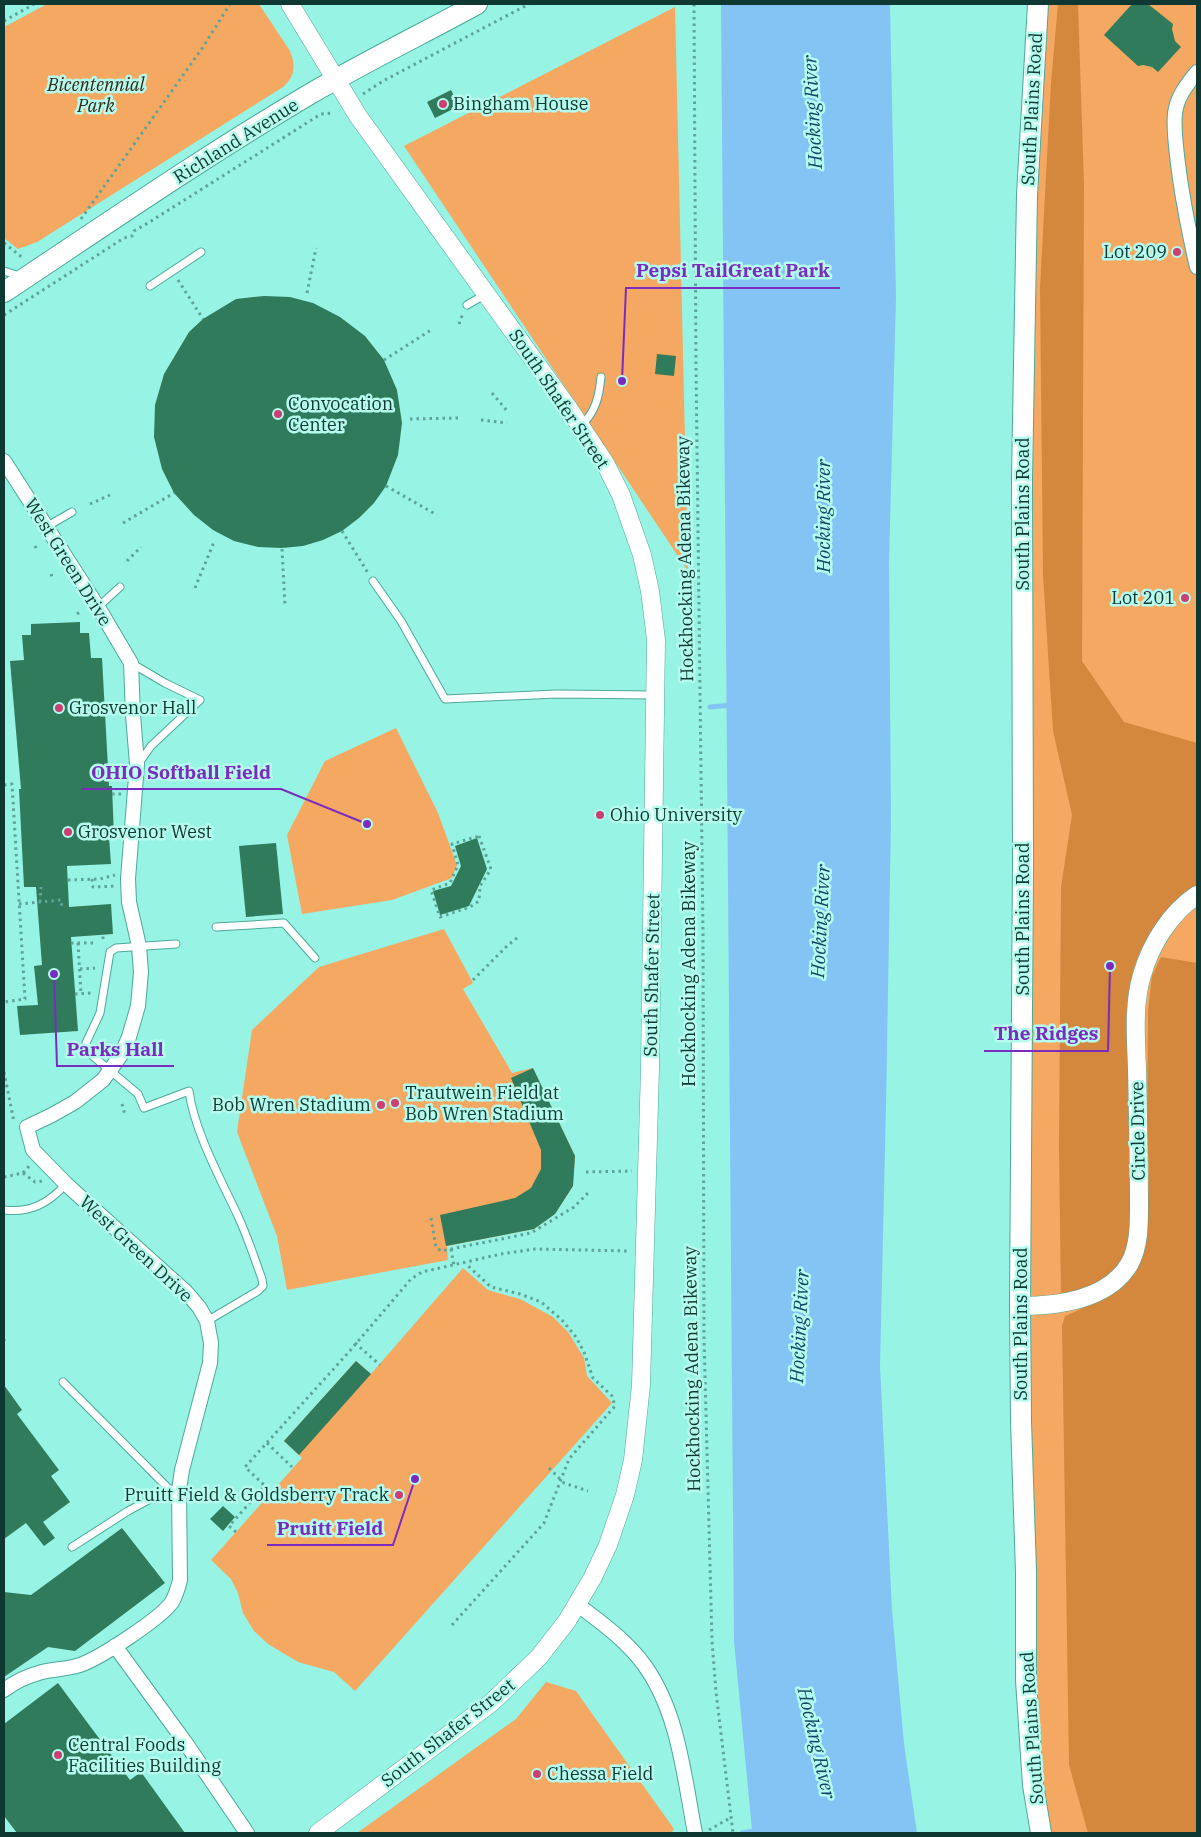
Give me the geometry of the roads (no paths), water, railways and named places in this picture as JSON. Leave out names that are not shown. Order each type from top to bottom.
[{"type":"main road","name":"Richland Avenue","points":[[4,292],[136,204],[337,79],[477,4]]},
{"type":"main road","name":"South Plains Road","points":[[1038,4],[1027,195],[1022,468],[1023,862],[1020,1306],[1021,1421],[1026,1572],[1026,1680],[1033,1785],[1041,1833]]},
{"type":"street","name":"South Shafer Street","points":[[290,4],[358,116],[581,426],[605,463],[621,495],[642,555],[650,591],[656,640],[650,1068],[639,1410],[633,1460],[623,1503],[608,1546],[578,1605],[539,1657],[491,1703],[318,1833]]},
{"type":"street","points":[[1197,72],[1187,84],[1178,101],[1175,109],[1175,130],[1179,173],[1197,267]]},
{"type":"street","name":"West Green Drive","points":[[4,461],[98,607],[131,663],[132,715],[137,764],[128,879],[129,902],[139,946],[141,972],[138,1006],[129,1038],[111,1070],[103,1080],[75,1102],[27,1127],[34,1150],[66,1184],[186,1292],[199,1307],[207,1321],[211,1343],[210,1363],[182,1470],[174,1490],[180,1580],[176,1594],[164,1611],[93,1660],[77,1666],[36,1674],[18,1680],[4,1690]]},
{"type":"street","name":"Circle Drive","points":[[1020,1306],[1060,1304],[1093,1294],[1112,1283],[1130,1262],[1138,1230],[1139,1206],[1136,1043],[1137,998],[1141,976],[1156,940],[1176,913],[1197,895]]},
{"type":"street","points":[[578,1605],[621,1639],[645,1667],[656,1685],[665,1702],[677,1739],[700,1832]]},
{"type":"street","points":[[115,1646],[185,1742],[247,1833]]},
{"type":"lane","points":[[150,286],[201,252]]},
{"type":"lane","points":[[4,271],[25,278]]},
{"type":"lane","points":[[467,305],[486,294]]},
{"type":"lane","points":[[581,426],[591,416],[595,408],[602,377]]},
{"type":"lane","points":[[46,527],[72,512]]},
{"type":"lane","points":[[373,581],[401,621],[445,699],[556,694],[656,695]]},
{"type":"lane","points":[[98,607],[120,587]]},
{"type":"lane","name":"West Green Drive","points":[[131,663],[165,683],[200,700],[151,746],[137,764]]},
{"type":"lane","points":[[216,927],[284,923],[314,958]]},
{"type":"lane","points":[[176,944],[116,948],[110,952],[100,1013],[86,1043],[88,1052],[138,1094],[144,1108],[189,1092],[191,1108],[220,1180],[238,1216],[259,1270],[263,1286],[258,1292],[207,1321]]},
{"type":"lane","points":[[4,1210],[16,1211],[35,1208],[50,1200],[66,1184]]},
{"type":"lane","points":[[63,1382],[174,1490],[128,1511],[72,1547]]},
{"type":"water","name":"Hocking River","points":[[721,4],[890,4],[896,297],[889,562],[891,820],[880,1366],[892,1610],[904,1744],[917,1833],[753,1833],[752,1830],[734,1641]]},
{"type":"waterway","points":[[710,707],[732,705]]},
{"type":"waterway","points":[[742,1833],[759,1830]]},
{"type":"place","name":"Bingham House","points":[[443,104]]},
{"type":"place","name":"Lot 209","points":[[1177,252]]},
{"type":"place","name":"Pepsi TailGreat Park","points":[[622,381]]},
{"type":"place","name":"Convocation Center","points":[[278,414]]},
{"type":"place","name":"Lot 201","points":[[1185,598]]},
{"type":"place","name":"Grosvenor Hall","points":[[59,708]]},
{"type":"place","name":"Ohio University","points":[[600,815]]},
{"type":"place","name":"OHIO Softball Field","points":[[367,824]]},
{"type":"place","name":"Grosvenor West","points":[[68,832]]},
{"type":"place","name":"The Ridges","points":[[1110,966]]},
{"type":"place","name":"Parks Hall","points":[[54,974]]},
{"type":"place","name":"Trautwein Field at Bob Wren Stadium","points":[[395,1103]]},
{"type":"place","name":"Bob Wren Stadium","points":[[381,1105]]},
{"type":"place","name":"Pruitt Field","points":[[415,1479]]},
{"type":"place","name":"Pruitt Field & Goldsberry Track","points":[[399,1495]]},
{"type":"place","name":"Central Foods Facilities Building","points":[[58,1755]]},
{"type":"place","name":"Chessa Field","points":[[537,1774]]},
{"type":"park label","name":"Bicentennial Park","points":[[96,95]]}]
